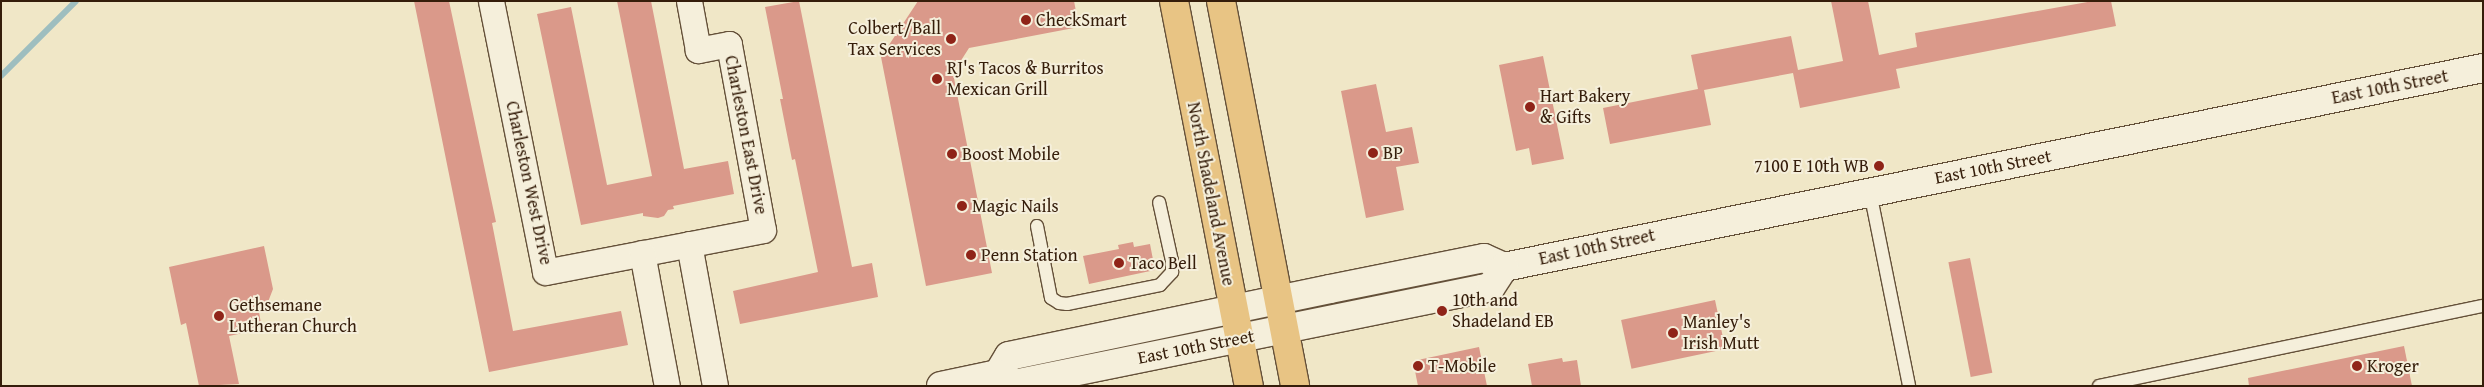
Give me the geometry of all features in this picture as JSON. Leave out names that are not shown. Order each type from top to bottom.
[{"type":"main road","name":"North Shadeland Avenue","points":[[1174,1],[1249,386]]},
{"type":"main road","points":[[1221,1],[1295,386]]},
{"type":"main road","name":"East 10th Street","points":[[1005,380],[1009,356],[1484,258],[1504,266],[2483,68]]},
{"type":"main road","name":"East 10th Street","points":[[941,386],[1005,380],[1014,384],[1491,287],[1504,266]]},
{"type":"street","name":"Charleston West Drive","points":[[491,1],[545,272],[689,244]]},
{"type":"street","name":"Charleston East Drive","points":[[689,1],[698,50],[728,44],[764,230],[689,244]]},
{"type":"street","points":[[689,244],[715,386]]},
{"type":"street","points":[[642,253],[667,386]]},
{"type":"lane","points":[[1870,192],[1909,386]]},
{"type":"lane","points":[[1037,226],[1051,298],[1059,303],[1067,304],[1160,285],[1172,272],[1172,261],[1159,202]]},
{"type":"lane","points":[[2099,386],[2483,306]]},
{"type":"building","points":[[414,1],[449,1],[496,222],[492,223],[513,331],[621,311],[628,345],[489,372]]},
{"type":"building","points":[[617,1],[651,1],[684,169],[728,161],[734,194],[673,206],[674,209],[668,210],[664,216],[658,218],[643,216],[643,213],[581,225],[537,14],[571,7],[607,185],[652,176]]},
{"type":"building","points":[[799,1],[852,267],[872,263],[878,297],[740,324],[733,291],[818,272],[795,159],[792,160],[780,99],[783,99],[765,7]]},
{"type":"building","points":[[918,1],[1074,1],[1079,27],[969,48],[953,73],[992,273],[926,286],[881,57]]},
{"type":"building","points":[[1831,1],[1868,1],[1879,55],[1917,47],[1915,33],[2093,1],[2111,1],[2116,26],[1896,69],[1900,88],[1800,108],[1793,73],[1704,90],[1711,125],[1610,144],[1603,108],[1698,89],[1691,55],[1791,36],[1798,70],[1843,61]]},
{"type":"building","name":"Hart Bakery & Gifts","points":[[1543,56],[1564,159],[1532,165],[1529,148],[1516,151],[1499,65]]},
{"type":"building","points":[[1376,84],[1386,132],[1412,127],[1419,163],[1396,167],[1404,210],[1366,218],[1341,91]]},
{"type":"building","name":"Taco Bell","points":[[1133,242],[1134,247],[1150,244],[1155,270],[1089,284],[1083,256],[1119,249],[1118,245]]},
{"type":"building","name":"Gethsemane Lutheran Church","points":[[264,246],[273,289],[268,302],[259,312],[262,329],[229,336],[239,384],[199,386],[186,323],[181,325],[169,267]]},
{"type":"building","points":[[1970,258],[1992,373],[1971,377],[1948,262]]},
{"type":"building","name":"Manley's Irish Mutt","points":[[1715,300],[1725,349],[1631,369],[1621,320]]},
{"type":"building","name":"Kroger","points":[[2404,346],[2412,386],[2249,386],[2248,378]]},
{"type":"building","points":[[1479,347],[1487,386],[1418,386],[1413,361]]},
{"type":"building","points":[[1562,358],[1563,362],[1577,360],[1581,386],[1532,386],[1528,364]]},
{"type":"waterway","points":[[1,76],[76,1]]},
{"type":"place","name":"CheckSmart","points":[[1026,20]]},
{"type":"place","name":"Colbert/Ball Tax Services","points":[[951,39]]},
{"type":"place","name":"RJ's Tacos & Burritos Mexican Grill","points":[[937,79]]},
{"type":"place","name":"Hart Bakery & Gifts","points":[[1530,107]]},
{"type":"place","name":"BP","points":[[1373,153]]},
{"type":"place","name":"Boost Mobile","points":[[952,154]]},
{"type":"place","name":"7100 E 10th WB","points":[[1879,166]]},
{"type":"place","name":"Magic Nails","points":[[962,206]]},
{"type":"place","name":"Penn Station","points":[[971,255]]},
{"type":"place","name":"Taco Bell","points":[[1119,263]]},
{"type":"place","name":"10th and Shadeland EB","points":[[1442,311]]},
{"type":"place","name":"Gethsemane Lutheran Church","points":[[219,316]]},
{"type":"place","name":"Manley's Irish Mutt","points":[[1673,333]]},
{"type":"place","name":"T-Mobile","points":[[1418,366]]},
{"type":"place","name":"Kroger","points":[[2357,366]]}]
